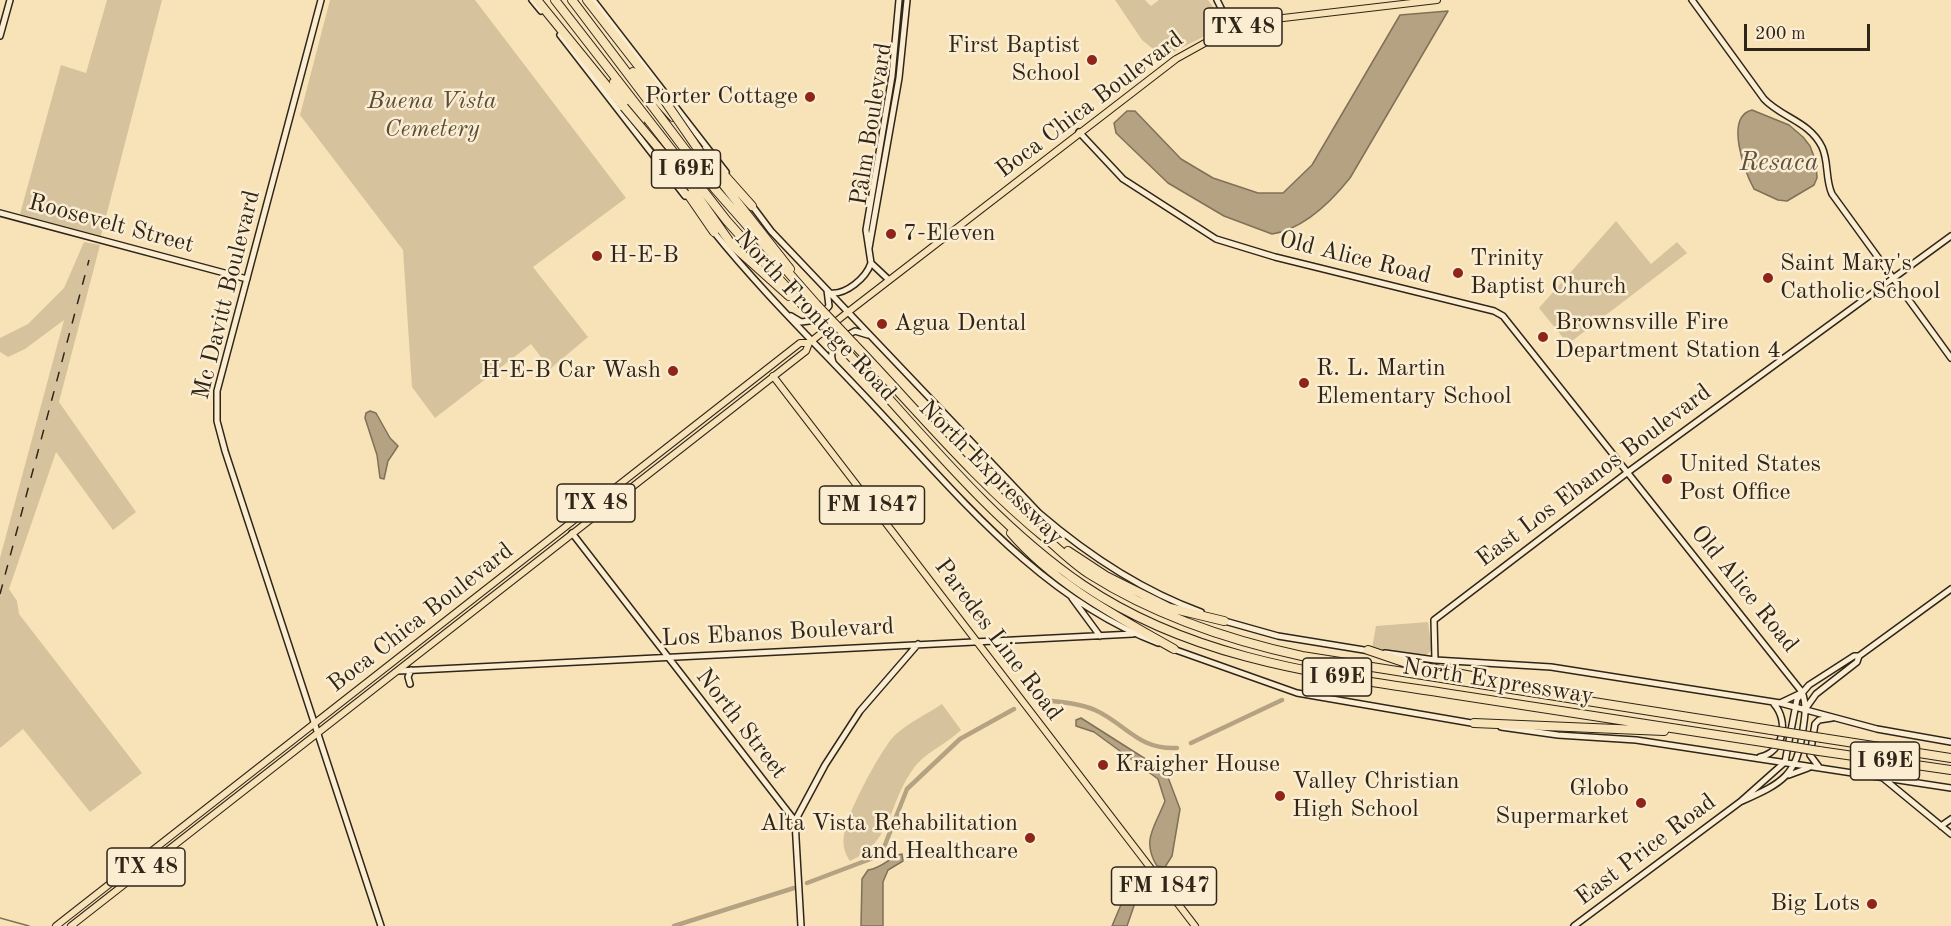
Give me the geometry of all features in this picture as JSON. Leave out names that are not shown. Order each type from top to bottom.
[{"type":"highway","points":[[537,0],[692,188],[732,245],[766,278],[807,310]]},
{"type":"highway","name":"I 69E","points":[[555,0],[727,221],[807,310]]},
{"type":"highway","name":"I 69E","points":[[572,0],[722,197],[816,304]]},
{"type":"highway","points":[[587,0],[658,91],[711,168],[816,304]]},
{"type":"highway","points":[[573,21],[714,232]]},
{"type":"highway","points":[[593,26],[752,206]]},
{"type":"highway","name":"North Expressway","points":[[816,304],[1030,526],[1089,574],[1182,621],[1236,640],[1302,656],[1951,758]]},
{"type":"highway","name":"North Expressway","points":[[807,310],[961,476],[1023,538],[1078,581],[1139,617],[1212,648],[1296,670],[1951,770]]},
{"type":"highway","points":[[961,476],[1026,550],[1051,574],[1093,603],[1174,650]]},
{"type":"highway","points":[[1030,526],[1106,576],[1143,595],[1170,608],[1224,621]]},
{"type":"highway","points":[[1368,650],[1409,664],[1485,677],[1595,702]]},
{"type":"highway","points":[[1474,723],[1711,734]]},
{"type":"main road","points":[[0,36],[10,0]]},
{"type":"main road","name":"Mc Davitt Boulevard","points":[[321,0],[217,391],[217,421],[381,926]]},
{"type":"main road","name":"North Frontage Road","points":[[532,0],[714,232],[810,342],[834,364],[1002,542],[1070,595],[1135,634],[1297,693],[1474,723],[1558,735],[1636,740],[1951,788]]},
{"type":"main road","name":"North Expressway","points":[[593,0],[771,231],[871,338],[1006,481],[1062,533],[1085,551],[1148,589],[1224,621],[1278,636],[1435,660],[1551,668],[1795,707],[1877,729],[1951,742]]},
{"type":"main road","name":"Palm Boulevard","points":[[871,263],[866,230],[892,76],[899,0]]},
{"type":"main road","name":"Palm Boulevard","points":[[868,252],[900,78],[906,0]]},
{"type":"main road","points":[[1218,0],[1232,30]]},
{"type":"main road","name":"Boca Chica Boulevard","points":[[71,926],[806,351],[810,342],[848,312],[1176,59],[1232,30],[1287,16],[1437,0]]},
{"type":"main road","points":[[1692,0],[1764,99],[1774,109],[1799,122],[1815,137],[1824,155],[1827,181],[1833,194],[1951,358]]},
{"type":"main road","name":"Old Alice Road","points":[[1079,132],[1124,179],[1216,239],[1275,257],[1499,313],[1802,692]]},
{"type":"main road","points":[[856,183],[869,205]]},
{"type":"main road","name":"Roosevelt Street","points":[[0,213],[247,279]]},
{"type":"main road","name":"East Los Ebanos Boulevard","points":[[1435,660],[1434,620],[1628,472],[1951,236]]},
{"type":"main road","points":[[785,311],[801,322],[817,320],[829,306],[829,291],[839,293],[850,286],[869,270],[871,263],[890,280]]},
{"type":"main road","points":[[834,364],[831,352],[848,334],[858,331],[871,338]]},
{"type":"main road","name":"Boca Chica Boulevard","points":[[56,926],[800,343],[810,342]]},
{"type":"main road","name":"Paredes Line Road","points":[[773,376],[1195,926]]},
{"type":"main road","points":[[572,534],[574,525],[617,492],[619,485]]},
{"type":"main road","points":[[514,579],[515,573],[563,536],[563,530]]},
{"type":"main road","name":"North Street","points":[[572,534],[795,821]]},
{"type":"main road","points":[[1756,759],[1769,756],[1778,747],[1783,720],[1777,704],[1802,692],[1854,656],[1858,656],[1951,589]]},
{"type":"main road","points":[[1070,595],[1100,636]]},
{"type":"main road","name":"Los Ebanos Boulevard","points":[[398,671],[1135,634]]},
{"type":"main road","points":[[801,926],[795,821],[825,765],[860,711],[918,644]]},
{"type":"main road","points":[[1796,764],[1806,710],[1816,694],[1857,662],[1858,656]]},
{"type":"main road","points":[[411,660],[423,668]]},
{"type":"main road","points":[[410,684],[408,678],[411,670]]},
{"type":"main road","points":[[1785,762],[1795,707],[1802,692]]},
{"type":"main road","points":[[1802,692],[1806,710]]},
{"type":"main road","points":[[1819,768],[1810,755],[1815,724],[1822,719],[1836,718]]},
{"type":"main road","name":"East Price Road","points":[[1574,926],[1740,802],[1785,762]]},
{"type":"main road","name":"East Price Road","points":[[1740,802],[1777,782],[1796,764]]},
{"type":"main road","points":[[1777,782],[1798,770],[1810,767]]},
{"type":"main road","points":[[1882,778],[1951,834]]},
{"type":"main road","points":[[1941,826],[1951,819]]},
{"type":"green space","points":[[107,0],[162,0],[101,236],[20,214],[61,65],[86,73]]},
{"type":"green space","name":"Buena Vista Cemetery","points":[[330,0],[475,0],[626,198],[533,267],[588,337],[550,369],[531,344],[435,418],[412,387],[403,250],[300,115]]},
{"type":"green space","points":[[1115,0],[1145,0],[1151,6],[1159,0],[1208,0],[1224,22],[1211,33],[1163,57],[1142,40]]},
{"type":"green space","points":[[1616,221],[1651,264],[1677,242],[1687,253],[1568,344],[1539,308]]},
{"type":"green space","points":[[84,242],[100,245],[59,402],[136,512],[113,530],[56,452],[9,589],[17,601],[19,614],[142,773],[90,812],[23,729],[0,748],[0,558],[64,320],[25,349],[8,357],[0,352],[0,338],[28,324],[64,288]]},
{"type":"green space","points":[[1428,622],[1432,650],[1425,656],[1372,648],[1376,626]]},
{"type":"green space","points":[[942,704],[961,730],[917,764],[908,777],[883,831],[865,853],[850,861],[844,846],[845,830],[874,766],[895,735]]},
{"type":"water","points":[[1448,11],[1350,178],[1334,197],[1295,227],[1272,234],[1224,216],[1168,183],[1116,133],[1114,123],[1127,111],[1135,111],[1181,159],[1213,178],[1258,193],[1283,193],[1312,165],[1400,15]]},
{"type":"water","name":"Resaca","points":[[1752,110],[1789,125],[1810,146],[1816,162],[1817,178],[1814,185],[1787,201],[1778,200],[1754,189],[1746,170],[1739,146],[1739,123],[1744,115]]},
{"type":"water","points":[[370,411],[376,413],[390,438],[398,446],[388,461],[384,479],[380,478],[377,455],[365,418],[366,413]]},
{"type":"water","points":[[1081,718],[1166,772],[1180,809],[1172,856],[1165,867],[1157,866],[1150,849],[1151,834],[1165,801],[1158,779],[1094,732],[1076,726],[1076,720]]},
{"type":"water","points":[[902,854],[903,861],[888,870],[883,882],[883,926],[861,926],[862,879],[868,870],[879,867]]},
{"type":"water","points":[[1139,874],[1143,880],[1127,926],[1112,926],[1131,881]]},
{"type":"waterway","points":[[1035,699],[1088,707],[1106,716],[1142,741],[1164,748],[1177,748]]},
{"type":"waterway","points":[[1191,743],[1282,700]]},
{"type":"waterway","points":[[807,883],[881,855],[907,789],[960,739],[1014,709]]},
{"type":"waterway","points":[[674,926],[794,888]]},
{"type":"waterway","points":[[0,918],[29,926]]},
{"type":"railway","points":[[0,594],[89,260]]},
{"type":"place","name":"First Baptist School","points":[[1092,60]]},
{"type":"place","name":"Porter Cottage","points":[[810,97]]},
{"type":"place","name":"7-Eleven","points":[[891,234]]},
{"type":"place","name":"H-E-B","points":[[597,256]]},
{"type":"place","name":"Trinity Baptist Church","points":[[1458,273]]},
{"type":"place","name":"Saint Mary's Catholic School","points":[[1768,278]]},
{"type":"place","name":"Agua Dental","points":[[882,324]]},
{"type":"place","name":"Brownsville Fire Department Station 4","points":[[1543,337]]},
{"type":"place","name":"H-E-B Car Wash","points":[[673,371]]},
{"type":"place","name":"R. L. Martin Elementary School","points":[[1304,383]]},
{"type":"place","name":"United States Post Office","points":[[1667,479]]},
{"type":"place","name":"Kraigher House","points":[[1103,765]]},
{"type":"place","name":"Valley Christian High School","points":[[1280,796]]},
{"type":"place","name":"Globo Supermarket","points":[[1641,803]]},
{"type":"place","name":"Alta Vista Rehabilitation and Healthcare","points":[[1030,838]]},
{"type":"place","name":"Big Lots","points":[[1872,904]]}]
